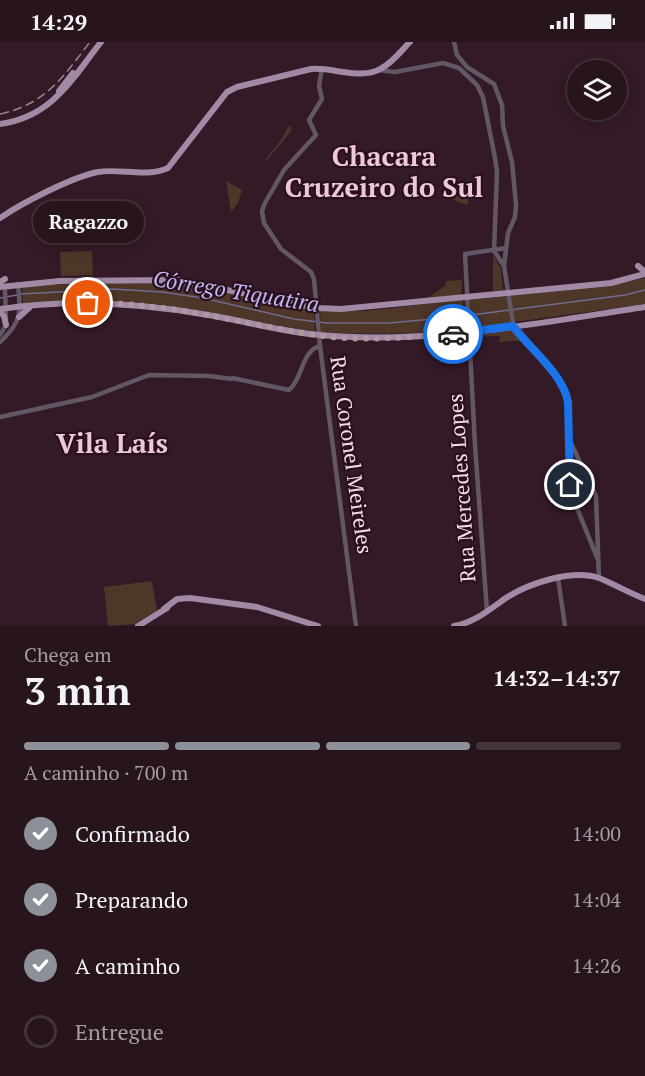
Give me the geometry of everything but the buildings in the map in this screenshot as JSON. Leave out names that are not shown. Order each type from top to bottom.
[{"type":"main road","points":[[0,122],[20,119],[60,96],[99,42]]},
{"type":"main road","points":[[0,218],[54,189],[96,172],[162,171],[171,165],[226,92],[241,86],[322,68],[364,74],[382,68],[410,42]]},
{"type":"main road","points":[[3,285],[18,286],[71,280],[177,280],[317,308],[368,308],[611,283],[645,273],[638,266]]},
{"type":"main road","points":[[6,325],[3,309],[20,306],[95,303],[200,313],[318,335],[388,337],[468,332],[645,307]]},
{"type":"main road","points":[[19,317],[26,309],[36,305]]},
{"type":"main road","points":[[456,626],[487,611],[516,592],[539,582],[558,578],[585,576],[600,579],[645,599]]},
{"type":"main road","points":[[138,626],[180,599],[190,598],[257,607],[318,626]]},
{"type":"street","points":[[454,42],[457,55],[483,97],[497,172],[494,251],[504,266]]},
{"type":"street","points":[[382,68],[389,73],[443,63],[468,71],[495,84],[502,105],[503,126],[512,162],[516,206],[504,266],[513,326],[566,392],[572,498],[598,560]]},
{"type":"street","name":"Rua Coronel Meireles","points":[[322,68],[319,86],[322,99],[310,114],[309,120],[316,135],[292,160],[264,203],[262,211],[264,223],[280,249],[314,275],[318,335],[356,626]]},
{"type":"street","points":[[472,80],[475,74]]},
{"type":"street","points":[[494,251],[506,248]]},
{"type":"street","name":"Rua Mercedes Lopes","points":[[487,611],[468,332],[465,254],[494,251]]},
{"type":"street","points":[[3,285],[3,309]]},
{"type":"street","points":[[0,342],[12,331],[19,317],[18,286]]},
{"type":"street","points":[[0,335],[6,325]]},
{"type":"street","points":[[0,417],[92,397],[149,375],[228,378],[289,390],[295,385],[310,353],[315,347],[320,346]]},
{"type":"street","points":[[570,441],[596,496],[600,579]]},
{"type":"street","points":[[570,465],[575,462],[580,463]]},
{"type":"street","points":[[558,578],[565,626]]},
{"type":"shaded area","points":[[291,126],[291,131],[265,160],[281,140]]},
{"type":"shaded area","points":[[469,180],[468,205],[453,200]]},
{"type":"shaded area","points":[[226,181],[242,190],[238,203],[231,212]]},
{"type":"shaded area","points":[[92,251],[93,275],[61,276],[60,252]]},
{"type":"shaded area","points":[[493,255],[501,269],[503,290],[493,291]]},
{"type":"shaded area","points":[[645,278],[645,304],[471,328],[470,300],[612,285]]},
{"type":"shaded area","points":[[462,280],[461,295],[428,298],[445,286],[446,281]]},
{"type":"shaded area","points":[[174,282],[314,310],[315,332],[159,306],[23,304],[22,285]]},
{"type":"shaded area","points":[[463,300],[465,329],[393,334],[321,332],[320,311],[365,311]]},
{"type":"shaded area","points":[[510,329],[522,341],[499,343],[500,336],[471,337],[472,335]]},
{"type":"shaded area","points":[[152,581],[157,611],[134,624],[108,626],[104,587]]},
{"type":"waterway","name":"Córrego Tiquatira","points":[[21,294],[113,289],[162,292],[203,298],[294,319],[327,323],[389,323],[466,316]]},
{"type":"waterway","name":"Córrego Tiquatira","points":[[471,315],[625,295],[645,290]]},
{"type":"waterway","name":"Córrego Tiquatira","points":[[0,298],[17,295]]},
{"type":"railway","points":[[0,114],[42,96],[62,78],[90,42]]},
{"type":"way so far","points":[[88,303],[187,311],[318,335],[367,338],[453,334]]},
{"type":"place","name":"Ragazzo","points":[[88,303]]},
{"type":"district","name":"Chacara Cruzeiro do Sul","points":[[384,172]]},
{"type":"district","name":"Vila Laís","points":[[112,444]]},
{"type":"route","points":[[453,334],[513,326],[558,380],[566,392],[568,402],[570,485]]}]
